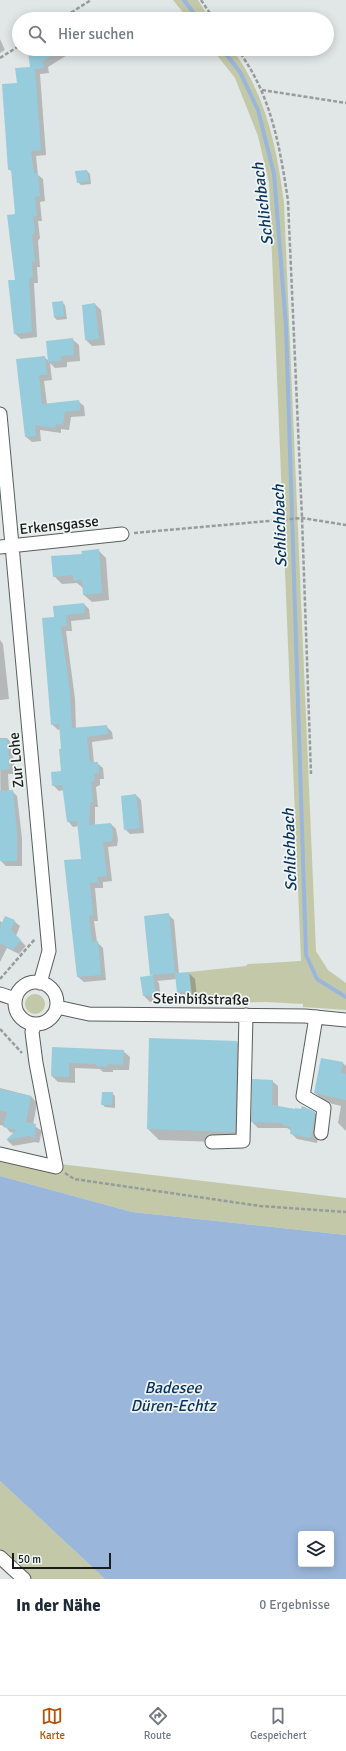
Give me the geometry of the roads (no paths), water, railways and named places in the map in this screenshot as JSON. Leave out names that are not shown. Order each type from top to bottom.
[{"type":"street","name":"Zur Lohe","points":[[0,414],[49,950],[40,983]]},
{"type":"street","name":"Erkensgasse","points":[[0,547],[122,534]]},
{"type":"street","points":[[32,983],[40,983],[48,986],[53,991],[57,1007],[54,1014],[49,1019],[35,1024],[27,1022],[20,1016],[16,1008],[15,999],[24,986],[32,983]]},
{"type":"street","points":[[0,994],[15,999]]},
{"type":"street","name":"Steinbißstraße","points":[[57,1007],[89,1014],[246,1015],[316,1017],[346,1020]]},
{"type":"street","points":[[212,1142],[243,1140],[246,1015]]},
{"type":"street","points":[[316,1017],[303,1096],[324,1108],[321,1133]]},
{"type":"street","points":[[0,1154],[56,1167],[34,1052],[32,1032],[35,1024]]},
{"type":"street","points":[[0,1557],[24,1579]]},
{"type":"water","name":"Badesee Düren-Echtz","points":[[0,1176],[132,1212],[346,1235],[346,1579],[105,1579],[0,1481]]},
{"type":"waterway","name":"Schlichbach","points":[[184,0],[193,12]]},
{"type":"waterway","name":"Schlichbach","points":[[227,56],[240,72],[258,110],[274,174],[286,326],[306,955],[317,979],[346,997]]}]
